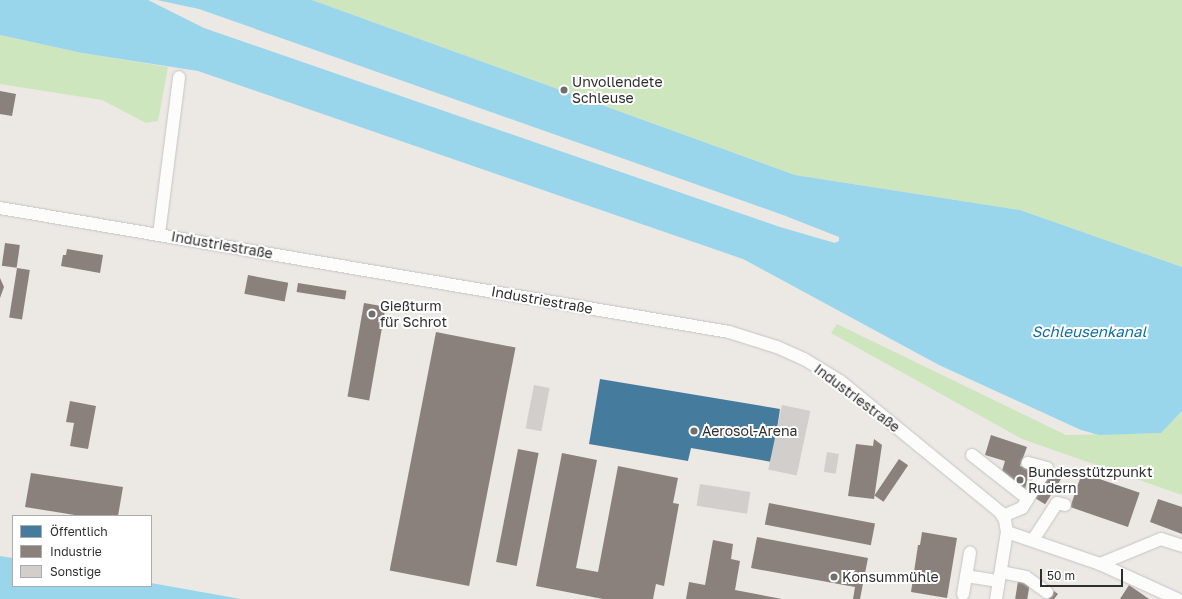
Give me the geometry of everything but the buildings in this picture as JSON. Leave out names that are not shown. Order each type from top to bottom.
[{"type":"street","points":[[159,234],[179,77]]},
{"type":"street","name":"Industriestraße","points":[[0,208],[721,331],[762,341],[804,359],[832,375],[989,502],[1003,516]]},
{"type":"street","points":[[972,455],[1028,499]]},
{"type":"street","points":[[996,599],[1006,536],[1003,516],[1022,508],[1047,468],[1028,463]]},
{"type":"street","points":[[1033,540],[1056,503],[1065,505]]},
{"type":"street","points":[[1006,536],[1033,540],[1100,564],[1177,599]]},
{"type":"street","points":[[1100,564],[1162,539],[1182,546]]},
{"type":"street","points":[[963,594],[970,553]]},
{"type":"street","points":[[966,576],[1026,577],[1047,592]]},
{"type":"green space","points":[[312,0],[1182,0],[1182,267],[1020,210],[795,175]]},
{"type":"green space","points":[[0,35],[82,53],[168,67],[158,121],[146,123],[102,100],[0,84]]},
{"type":"green space","points":[[837,324],[1066,435],[1161,433],[1182,411],[1182,495],[1022,439],[831,333]]},
{"type":"water","name":"Schleusenkanal","points":[[0,0],[148,0],[204,28],[780,227],[835,243],[839,241],[839,237],[783,215],[199,9],[157,0],[312,0],[795,175],[1020,210],[1182,267],[1182,411],[1161,433],[1099,435],[1081,430],[939,365],[743,259],[198,71],[82,53],[0,35]]},
{"type":"water","points":[[0,556],[12,558],[12,587],[152,587],[152,583],[241,599],[0,599]]},
{"type":"place","name":"Unvollendete Schleuse","points":[[564,90]]},
{"type":"place","name":"Gießturm für Schrot","points":[[372,314]]},
{"type":"place","name":"Aerosol-Arena","points":[[694,431]]},
{"type":"place","name":"Bundesstützpunkt Rudern","points":[[1020,480]]},
{"type":"place","name":"Konsummühle","points":[[834,577]]}]
